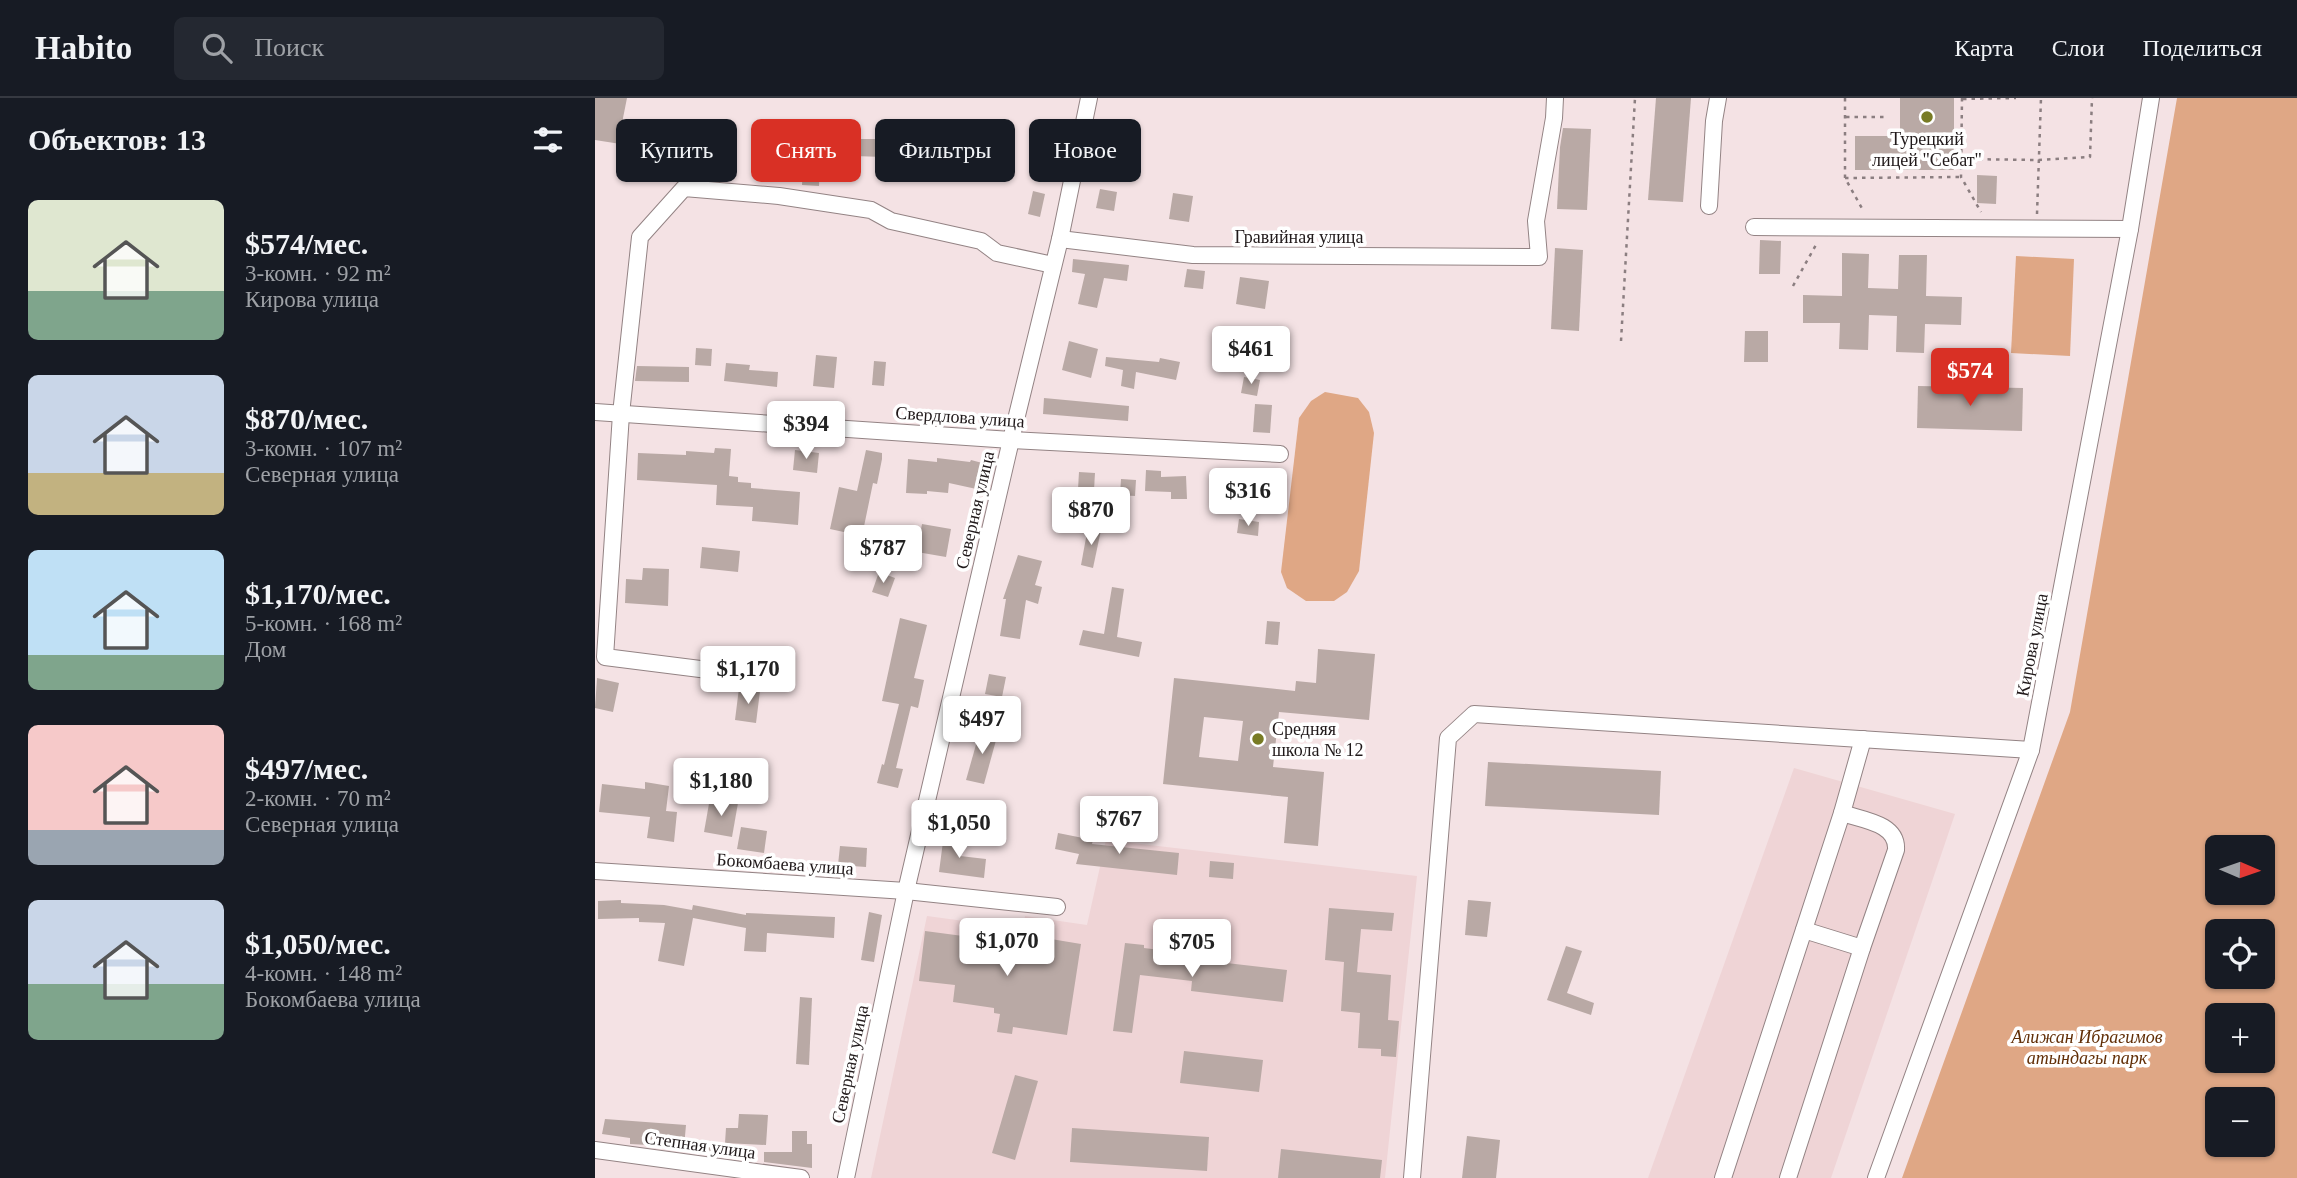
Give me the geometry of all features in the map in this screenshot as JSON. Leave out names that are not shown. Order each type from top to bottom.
[{"type":"street","name":"Северная улица","points":[[846,1178],[906,891],[1060,239],[1089,98]]},
{"type":"street","name":"Гравийная улица","points":[[1060,239],[1193,255],[1539,257],[1536,221],[1555,98]]},
{"type":"street","points":[[1709,206],[1718,98]]},
{"type":"street","name":"Кирова улица","points":[[1876,1178],[2031,750],[2130,229],[2151,98]]},
{"type":"street","points":[[708,670],[605,657],[621,414],[640,237],[684,188],[779,196],[871,210],[891,221],[981,241],[997,253],[1053,265]]},
{"type":"street","points":[[1754,227],[2130,229]]},
{"type":"street","name":"Свердлова улица","points":[[595,412],[1011,440],[1280,454]]},
{"type":"street","points":[[1412,1178],[1448,738],[1474,714],[2031,750]]},
{"type":"street","points":[[1723,1178],[1842,813],[1863,739]]},
{"type":"street","points":[[1788,1178],[1897,844],[1892,832],[1842,813]]},
{"type":"street","name":"Бокомбаева улица","points":[[595,871],[906,891],[1057,907]]},
{"type":"street","points":[[1804,930],[1862,948]]},
{"type":"street","name":"Степная улица","points":[[595,1150],[801,1178]]},
{"type":"path","points":[[1621,341],[1635,98]]},
{"type":"path","points":[[1845,98],[1845,178],[1873,227]]},
{"type":"path","points":[[1990,228],[1961,177],[1962,99],[2015,98]]},
{"type":"path","points":[[2037,228],[2041,98]]},
{"type":"path","points":[[1962,159],[2039,160],[2090,157],[2092,98]]},
{"type":"path","points":[[1846,117],[1887,117]]},
{"type":"path","points":[[1845,178],[1961,177]]},
{"type":"path","points":[[1793,286],[1815,245],[1839,227]]},
{"type":"shaded area","points":[[1794,768],[1955,814],[1831,1178],[1648,1178]]},
{"type":"shaded area","points":[[1106,840],[1417,876],[1385,1178],[871,1178],[927,916],[1023,929],[1025,916],[1087,925]]},
{"type":"green space","name":"Алижан Ибрагимов атындагы парк","points":[[2177,98],[2297,98],[2297,1178],[1902,1178],[2070,712]]},
{"type":"green space","points":[[2016,256],[2074,259],[2070,356],[2011,353]]},
{"type":"green space","points":[[1325,392],[1358,398],[1369,412],[1374,433],[1359,571],[1347,592],[1334,601],[1306,601],[1287,588],[1281,572],[1299,418],[1311,401]]},
{"type":"building","points":[[595,98],[627,98],[623,119],[616,119],[616,143],[595,140]]},
{"type":"building","points":[[1656,98],[1691,98],[1683,202],[1648,200]]},
{"type":"building","name":"Турецкий лицей \"Себат\"","points":[[1900,98],[1954,98],[1954,170],[1855,170],[1855,136],[1900,136]]},
{"type":"building","points":[[1563,128],[1591,129],[1587,210],[1557,209]]},
{"type":"building","points":[[861,139],[875,139],[875,157],[861,156]]},
{"type":"building","points":[[1977,175],[1997,176],[1996,204],[1977,203]]},
{"type":"building","points":[[802,182],[819,182],[819,186],[802,185]]},
{"type":"building","points":[[1100,189],[1117,192],[1114,211],[1096,208]]},
{"type":"building","points":[[1033,191],[1045,194],[1040,217],[1028,214]]},
{"type":"building","points":[[1173,193],[1193,196],[1189,222],[1169,219]]},
{"type":"building","points":[[1760,240],[1781,241],[1780,274],[1759,274]]},
{"type":"building","points":[[1555,248],[1583,250],[1579,331],[1551,329]]},
{"type":"building","points":[[1842,253],[1869,254],[1868,288],[1898,289],[1899,255],[1927,255],[1926,296],[1962,297],[1961,325],[1925,324],[1924,353],[1896,352],[1897,316],[1869,315],[1868,350],[1839,349],[1840,323],[1803,323],[1803,295],[1842,296]]},
{"type":"building","points":[[1073,259],[1129,265],[1127,281],[1104,278],[1097,308],[1078,304],[1085,274],[1072,272]]},
{"type":"building","points":[[1187,269],[1205,271],[1203,289],[1184,287]]},
{"type":"building","points":[[1240,277],[1269,281],[1265,309],[1236,304]]},
{"type":"building","points":[[1745,331],[1768,331],[1768,362],[1744,362]]},
{"type":"building","points":[[1069,341],[1098,349],[1091,378],[1062,370]]},
{"type":"building","points":[[696,348],[712,349],[711,366],[695,365]]},
{"type":"building","points":[[816,355],[837,357],[834,388],[813,386]]},
{"type":"building","points":[[1106,357],[1159,362],[1160,358],[1180,362],[1176,380],[1136,372],[1134,389],[1121,386],[1123,370],[1105,366]]},
{"type":"building","points":[[874,361],[886,362],[884,386],[872,385]]},
{"type":"building","points":[[726,363],[750,365],[749,370],[778,372],[777,387],[724,381]]},
{"type":"building","points":[[637,366],[689,367],[689,382],[635,381]]},
{"type":"building","points":[[1244,377],[1260,380],[1257,396],[1241,393]]},
{"type":"building","points":[[1918,386],[2023,388],[2022,431],[1917,428]]},
{"type":"building","points":[[1044,398],[1129,406],[1128,421],[1043,414]]},
{"type":"building","points":[[1255,404],[1272,405],[1270,433],[1253,432]]},
{"type":"building","points":[[715,448],[731,449],[729,476],[738,477],[738,482],[751,483],[751,488],[800,492],[798,525],[752,521],[753,507],[716,505],[717,485],[637,480],[638,453],[686,455],[686,451],[714,453]]},
{"type":"building","points":[[795,450],[819,453],[817,473],[793,470]]},
{"type":"building","points":[[866,450],[882,453],[882,459],[877,484],[873,483],[862,536],[830,529],[839,487],[857,491]]},
{"type":"building","points":[[937,458],[971,460],[986,464],[981,490],[949,483],[948,493],[906,493],[908,459],[937,462]]},
{"type":"building","points":[[1146,470],[1161,471],[1161,477],[1186,476],[1187,499],[1171,499],[1171,492],[1145,491]]},
{"type":"building","points":[[1079,472],[1095,473],[1094,490],[1078,489]]},
{"type":"building","points":[[1121,479],[1136,480],[1135,496],[1120,495]]},
{"type":"building","points":[[1218,479],[1240,480],[1239,496],[1217,495]]},
{"type":"building","points":[[1239,519],[1259,522],[1258,536],[1237,533]]},
{"type":"building","points":[[922,524],[951,529],[946,557],[917,552]]},
{"type":"building","points":[[1088,527],[1101,530],[1093,568],[1081,565]]},
{"type":"building","points":[[702,547],[740,551],[738,572],[700,568]]},
{"type":"building","points":[[1018,555],[1042,561],[1035,585],[1042,587],[1038,604],[1026,600],[1020,639],[1000,636],[1006,599],[1003,599]]},
{"type":"building","points":[[643,568],[669,569],[668,606],[625,603],[626,579],[642,580]]},
{"type":"building","points":[[879,572],[895,578],[888,597],[872,592]]},
{"type":"building","points":[[1112,587],[1124,589],[1117,637],[1142,642],[1139,657],[1079,645],[1083,630],[1104,634]]},
{"type":"building","points":[[900,618],[927,625],[914,678],[924,680],[918,708],[911,706],[896,768],[903,769],[898,788],[877,783],[899,704],[882,701]]},
{"type":"building","points":[[1267,621],[1280,622],[1278,645],[1265,644]]},
{"type":"building","points":[[1318,649],[1375,654],[1369,720],[1279,712],[1273,767],[1324,772],[1318,846],[1284,843],[1288,797],[1163,784],[1174,678],[1295,691],[1296,681],[1316,683]],"holes":[[[1204,717],[1243,721],[1238,761],[1199,757]]]},
{"type":"building","points":[[989,674],[1006,677],[1002,697],[985,694]]},
{"type":"building","points":[[597,678],[619,683],[613,712],[595,708]]},
{"type":"building","points":[[739,688],[760,691],[756,723],[735,720]]},
{"type":"building","points":[[981,727],[998,733],[984,784],[966,780]]},
{"type":"building","points":[[1488,762],[1661,771],[1659,815],[1485,806]]},
{"type":"building","points":[[645,782],[669,786],[666,811],[677,812],[674,842],[647,838],[650,817],[599,812],[602,784],[645,789]]},
{"type":"building","points":[[710,798],[738,803],[732,837],[704,832]]},
{"type":"building","points":[[741,827],[767,831],[764,853],[737,849]]},
{"type":"building","points":[[1058,833],[1093,840],[1092,844],[1179,853],[1177,875],[1076,864],[1079,854],[1055,849]]},
{"type":"building","points":[[944,834],[962,837],[960,856],[986,859],[984,878],[939,872]]},
{"type":"building","points":[[840,846],[867,848],[866,867],[838,865]]},
{"type":"building","points":[[1210,861],[1234,863],[1233,879],[1209,877]]},
{"type":"building","points":[[621,900],[621,903],[664,905],[692,910],[693,905],[746,915],[835,917],[834,938],[767,933],[766,952],[744,951],[746,928],[693,918],[684,966],[658,961],[665,923],[639,922],[639,918],[598,919],[598,901]]},
{"type":"building","points":[[1468,900],[1491,902],[1487,937],[1465,935]]},
{"type":"building","points":[[1329,908],[1394,913],[1392,931],[1361,929],[1357,972],[1391,975],[1388,1020],[1399,1021],[1396,1057],[1381,1056],[1381,1049],[1358,1048],[1360,1013],[1341,1011],[1344,962],[1325,960]]},
{"type":"building","points":[[869,912],[882,915],[874,962],[861,960]]},
{"type":"building","points":[[925,931],[1038,946],[1039,937],[1081,944],[1067,1035],[1013,1027],[1012,1034],[997,1032],[1000,1014],[994,1013],[994,1008],[953,1002],[955,985],[919,981]]},
{"type":"building","points":[[1125,943],[1192,954],[1192,959],[1287,970],[1283,1002],[1191,991],[1192,981],[1140,975],[1132,1033],[1113,1031]]},
{"type":"building","points":[[1566,946],[1582,951],[1567,993],[1594,1003],[1591,1015],[1547,1000]]},
{"type":"building","points":[[800,997],[812,998],[809,1065],[796,1064]]},
{"type":"building","points":[[855,1011],[869,1012],[865,1035],[853,1034]]},
{"type":"building","points":[[1184,1051],[1263,1060],[1259,1092],[1180,1083]]},
{"type":"building","points":[[1015,1075],[1038,1081],[1015,1160],[992,1153]]},
{"type":"building","points":[[739,1114],[768,1115],[766,1145],[725,1143],[726,1128],[738,1128]]},
{"type":"building","points":[[605,1119],[686,1125],[684,1147],[630,1144],[630,1138],[602,1134]]},
{"type":"building","points":[[1072,1128],[1209,1137],[1207,1171],[1070,1162]]},
{"type":"building","points":[[792,1131],[807,1131],[807,1144],[812,1144],[812,1168],[764,1162],[764,1152],[792,1152]]},
{"type":"building","points":[[1467,1136],[1500,1140],[1496,1178],[1462,1178]]},
{"type":"building","points":[[690,1144],[736,1148],[736,1159],[689,1152]]},
{"type":"building","points":[[1281,1149],[1382,1160],[1380,1178],[1278,1178]]},
{"type":"place","name":"Турецкий лицей \"Себат\"","points":[[1927,117]]},
{"type":"place","name":"Средняя школа № 12","points":[[1258,739]]}]
